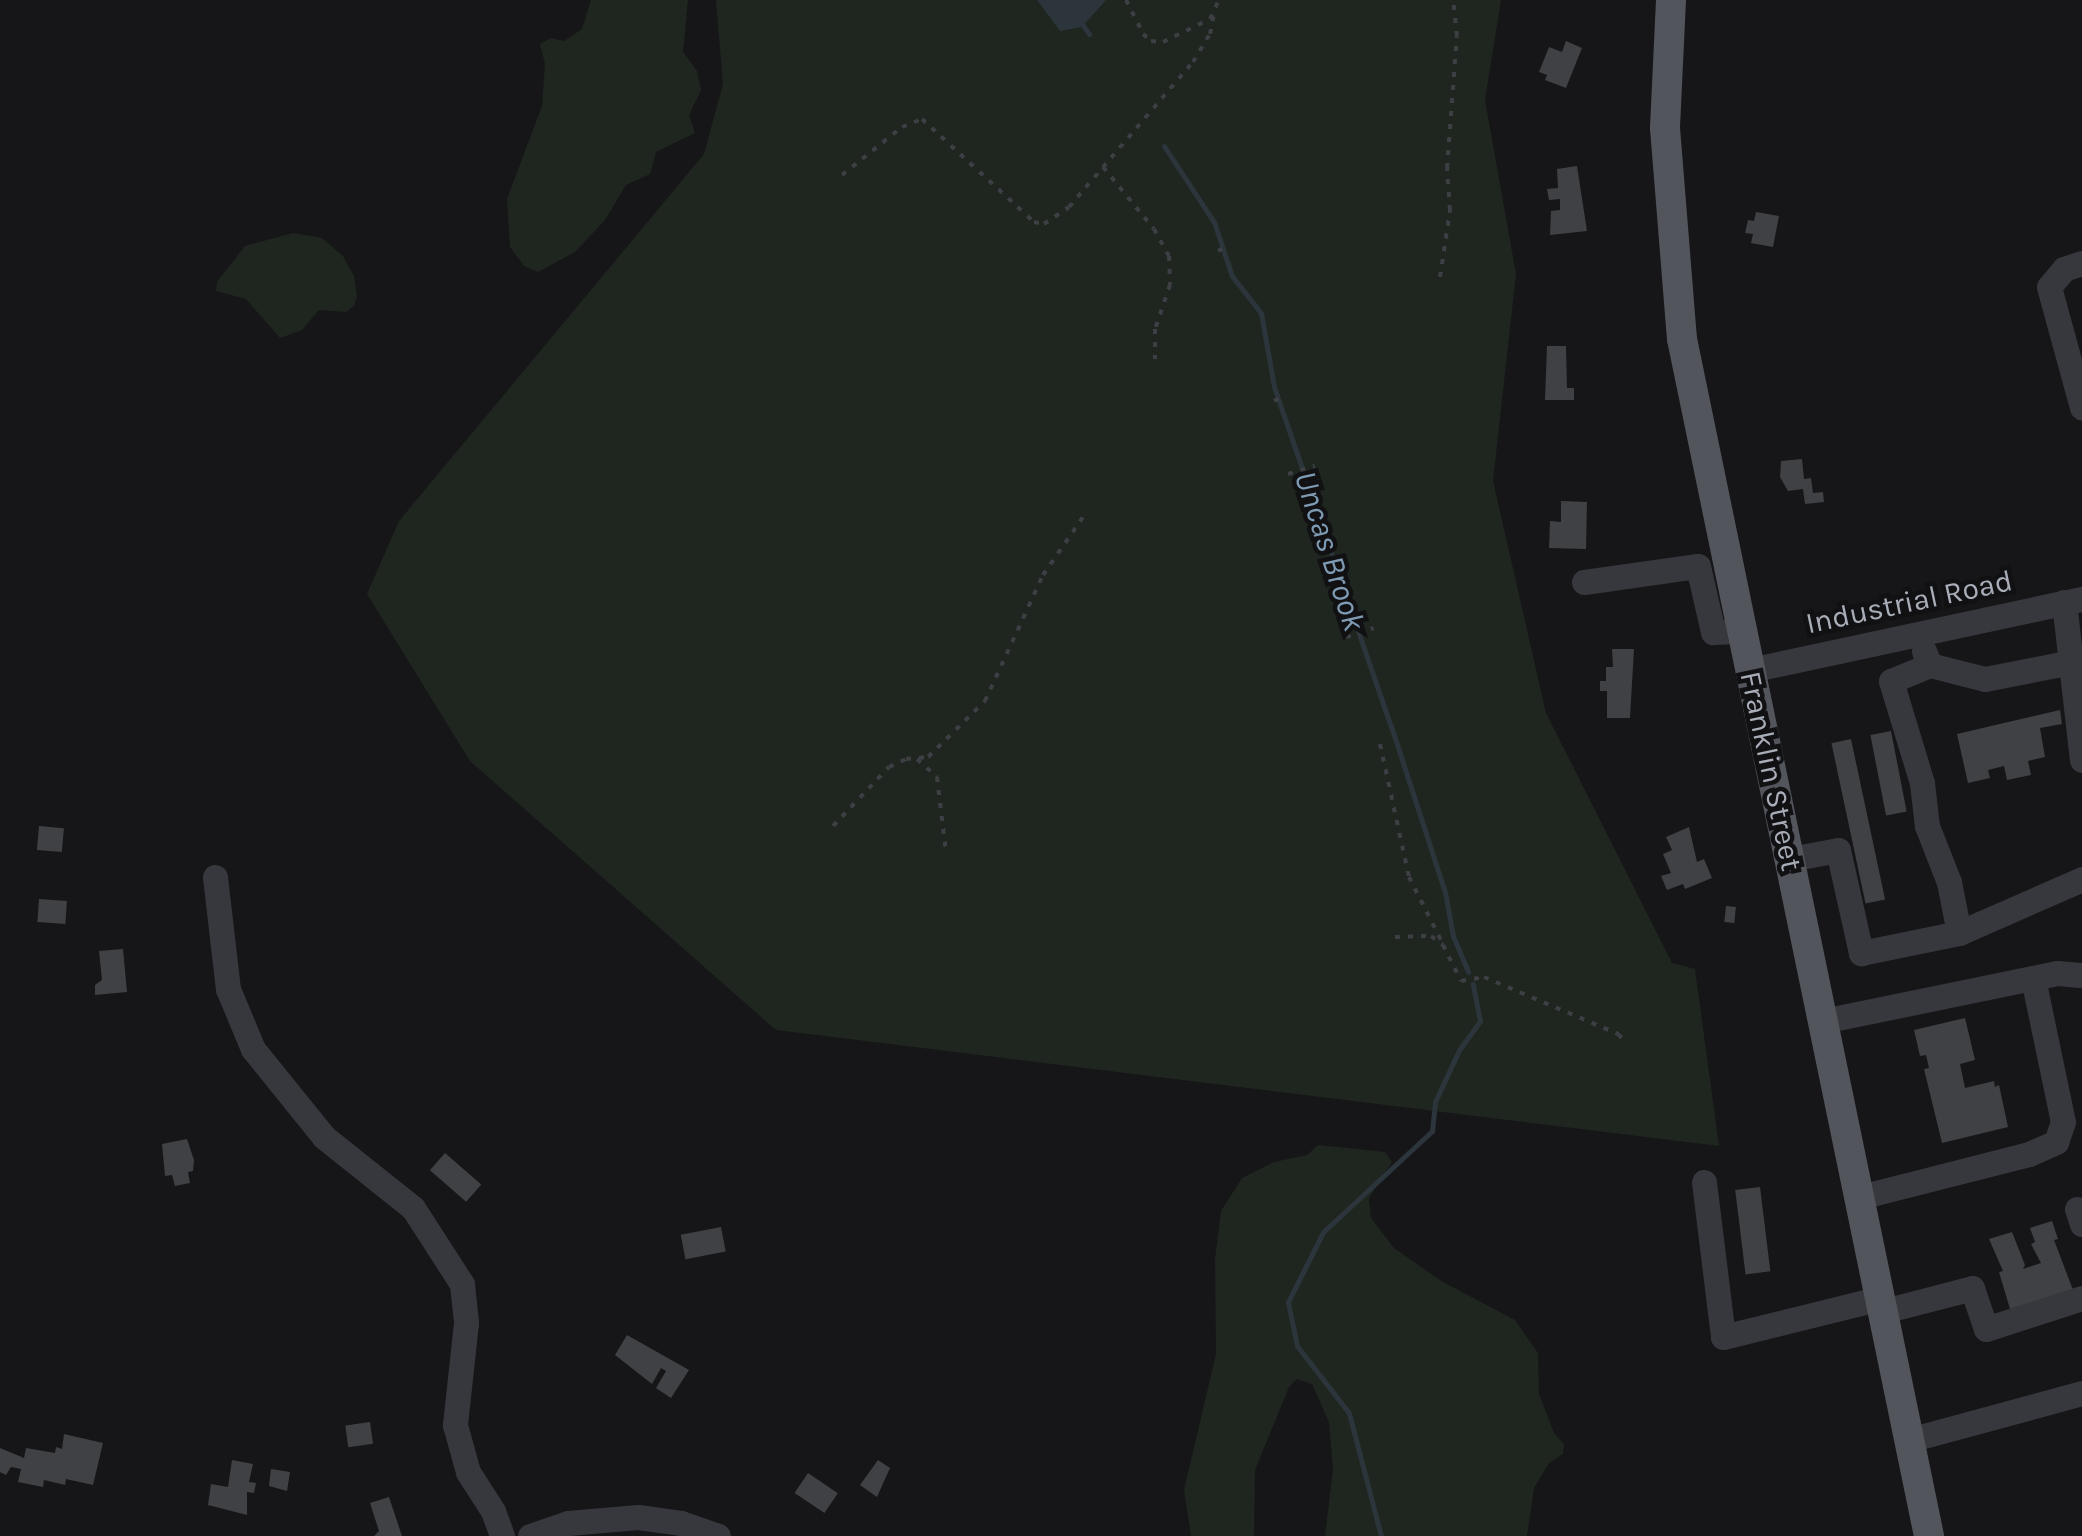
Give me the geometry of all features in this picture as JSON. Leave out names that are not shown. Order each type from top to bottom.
[{"type":"main road","name":"Franklin Street","points":[[1672,0],[1664,128],[1684,352],[1930,1536]]},
{"type":"street","points":[[2082,263],[2064,269],[2050,287],[2082,408]]},
{"type":"street","points":[[1584,582],[1698,566],[1713,632],[1741,631]]},
{"type":"street","points":[[2073,600],[2072,662],[2082,760]]},
{"type":"street","name":"Industrial Road","points":[[1750,670],[2073,600]]},
{"type":"street","points":[[1917,632],[1930,664]]},
{"type":"street","points":[[1959,933],[1949,882],[1926,826],[1922,782],[1890,681],[1930,664],[1985,679],[2072,662]]},
{"type":"street","points":[[1790,859],[1838,850],[1860,953],[1959,933],[2082,879]]},
{"type":"street","points":[[215,877],[228,990],[253,1050],[334,1147],[413,1208],[462,1284],[466,1324],[455,1426],[468,1472],[493,1511],[502,1536]]},
{"type":"street","points":[[1824,1021],[2033,978],[2082,974]]},
{"type":"street","points":[[1860,1197],[2029,1154],[2056,1142],[2063,1122],[2033,978]]},
{"type":"street","points":[[1704,1182],[1723,1337],[1972,1288],[1986,1329],[2082,1298]]},
{"type":"street","points":[[1909,1440],[2082,1393]]},
{"type":"street","points":[[530,1536],[568,1523],[638,1517],[681,1523],[718,1536]]},
{"type":"path","points":[[1126,0],[1150,41],[1164,42],[1192,30],[1214,14]]},
{"type":"path","points":[[842,175],[902,127],[922,120],[1034,222],[1044,224],[1068,207],[1193,62],[1210,34],[1219,0]]},
{"type":"path","points":[[1440,276],[1450,210],[1446,168],[1457,36],[1453,0]]},
{"type":"path","points":[[1103,167],[1154,229],[1169,256],[1170,285],[1155,329],[1155,359]]},
{"type":"path","points":[[1218,251],[1228,246]]},
{"type":"path","points":[[1274,401],[1284,396]]},
{"type":"path","points":[[1291,474],[1315,466]]},
{"type":"path","points":[[833,826],[888,767],[936,750],[984,701],[1044,576],[1085,514]]},
{"type":"path","points":[[1346,637],[1374,628]]},
{"type":"path","points":[[1380,744],[1409,878],[1458,979],[1478,977],[1618,1034],[1625,1041]]},
{"type":"path","points":[[917,759],[937,777],[946,852]]},
{"type":"path","points":[[1395,937],[1422,933],[1444,945]]},
{"type":"shaded area","points":[[591,0],[688,0],[683,52],[697,71],[701,90],[689,115],[695,133],[656,152],[650,174],[626,185],[605,220],[575,252],[538,272],[524,266],[510,247],[507,199],[542,106],[545,64],[540,44],[551,38],[564,41],[582,29]]},
{"type":"shaded area","points":[[716,0],[1501,0],[1485,100],[1516,274],[1493,481],[1546,713],[1672,963],[1695,969],[1719,1146],[776,1030],[470,761],[367,594],[399,521],[704,154],[723,84]]},
{"type":"shaded area","points":[[1037,0],[1106,0],[1082,27],[1060,31]]},
{"type":"shaded area","points":[[293,233],[322,238],[343,256],[354,276],[357,296],[354,306],[346,312],[319,310],[302,330],[280,338],[246,299],[216,291],[217,282],[245,246]]},
{"type":"shaded area","points":[[1318,1145],[1385,1152],[1392,1162],[1369,1198],[1371,1218],[1394,1248],[1443,1282],[1515,1320],[1538,1353],[1539,1394],[1554,1433],[1564,1444],[1563,1454],[1549,1463],[1534,1488],[1527,1536],[1325,1536],[1333,1470],[1329,1422],[1312,1384],[1297,1379],[1289,1387],[1255,1470],[1254,1536],[1191,1536],[1184,1490],[1216,1354],[1215,1259],[1221,1211],[1242,1178],[1274,1162],[1307,1155]]},
{"type":"building","points":[[1566,41],[1582,48],[1566,88],[1545,80],[1547,75],[1539,72],[1549,47],[1562,52]]},
{"type":"building","points":[[1577,166],[1587,231],[1550,235],[1551,211],[1560,210],[1560,199],[1549,200],[1547,189],[1558,188],[1557,169]]},
{"type":"building","points":[[1756,212],[1779,216],[1773,247],[1751,243],[1753,234],[1745,233],[1748,220],[1754,221]]},
{"type":"building","points":[[1547,346],[1566,346],[1567,388],[1574,388],[1574,400],[1545,400]]},
{"type":"building","points":[[1802,459],[1804,479],[1811,478],[1813,493],[1823,492],[1824,502],[1805,504],[1803,489],[1788,491],[1780,477],[1781,461]]},
{"type":"building","points":[[1561,501],[1587,502],[1586,549],[1549,548],[1550,521],[1561,522]]},
{"type":"building","points":[[1612,649],[1634,649],[1630,718],[1607,718],[1607,691],[1600,691],[1600,681],[1606,681],[1606,667],[1613,667]]},
{"type":"building","points":[[2060,710],[2062,724],[2040,728],[2045,757],[2028,761],[2031,775],[2007,780],[2004,766],[1988,770],[1990,778],[1968,783],[1957,734]]},
{"type":"building","points":[[1891,731],[1907,811],[1886,816],[1870,735]]},
{"type":"building","points":[[1851,739],[1885,899],[1866,904],[1831,743]]},
{"type":"building","points":[[39,826],[64,828],[62,852],[37,850]]},
{"type":"building","points":[[1689,827],[1697,862],[1704,859],[1712,878],[1685,889],[1683,884],[1667,890],[1661,876],[1671,873],[1663,854],[1672,850],[1666,837]]},
{"type":"building","points":[[39,899],[67,901],[65,924],[37,922]]},
{"type":"building","points":[[1726,906],[1736,907],[1734,923],[1724,922]]},
{"type":"building","points":[[123,949],[127,992],[95,995],[95,985],[102,980],[99,951]]},
{"type":"building","points":[[1965,1018],[1975,1060],[1960,1064],[1965,1088],[1994,1081],[1995,1087],[1999,1085],[2008,1127],[1942,1143],[1924,1069],[1929,1068],[1926,1055],[1920,1056],[1914,1030]]},
{"type":"building","points":[[187,1139],[194,1160],[193,1171],[188,1172],[190,1183],[175,1186],[172,1175],[165,1176],[162,1144]]},
{"type":"building","points":[[445,1153],[481,1184],[466,1202],[430,1170]]},
{"type":"building","points":[[1760,1187],[1770,1271],[1746,1274],[1735,1190]]},
{"type":"building","points":[[2052,1221],[2058,1239],[2054,1240],[2073,1290],[2010,1309],[1999,1272],[2003,1271],[1989,1239],[2012,1232],[2025,1265],[2023,1269],[2041,1263],[2031,1244],[2035,1242],[2030,1228]]},
{"type":"building","points":[[721,1227],[726,1252],[686,1259],[681,1235]]},
{"type":"building","points":[[627,1335],[689,1370],[671,1398],[656,1388],[666,1371],[661,1368],[652,1384],[615,1355]]},
{"type":"building","points":[[370,1422],[373,1444],[348,1447],[345,1425]]},
{"type":"building","points":[[64,1434],[103,1443],[93,1485],[66,1479],[65,1485],[44,1480],[43,1487],[18,1482],[21,1469],[11,1467],[6,1475],[0,1472],[0,1448],[24,1458],[26,1448],[55,1453],[56,1447],[62,1449]]},
{"type":"building","points":[[232,1460],[253,1464],[249,1482],[256,1483],[254,1493],[247,1492],[247,1515],[208,1505],[211,1484],[228,1487]]},
{"type":"building","points":[[878,1460],[890,1468],[877,1497],[860,1485]]},
{"type":"building","points":[[271,1469],[290,1472],[287,1491],[269,1486]]},
{"type":"building","points":[[808,1473],[838,1493],[824,1513],[795,1493]]},
{"type":"building","points":[[389,1497],[402,1536],[374,1536],[379,1531],[370,1503]]},
{"type":"waterway","name":"Uncas Brook","points":[[1080,21],[1089,34]]},
{"type":"waterway","name":"Uncas Brook","points":[[1164,146],[1214,222],[1232,276],[1261,313],[1274,387],[1391,726],[1445,892],[1453,936],[1468,972]]},
{"type":"waterway","name":"Uncas Brook","points":[[1381,1536],[1349,1413],[1297,1346],[1288,1302],[1323,1232],[1432,1131],[1435,1102],[1459,1050],[1480,1021],[1473,984]]}]
